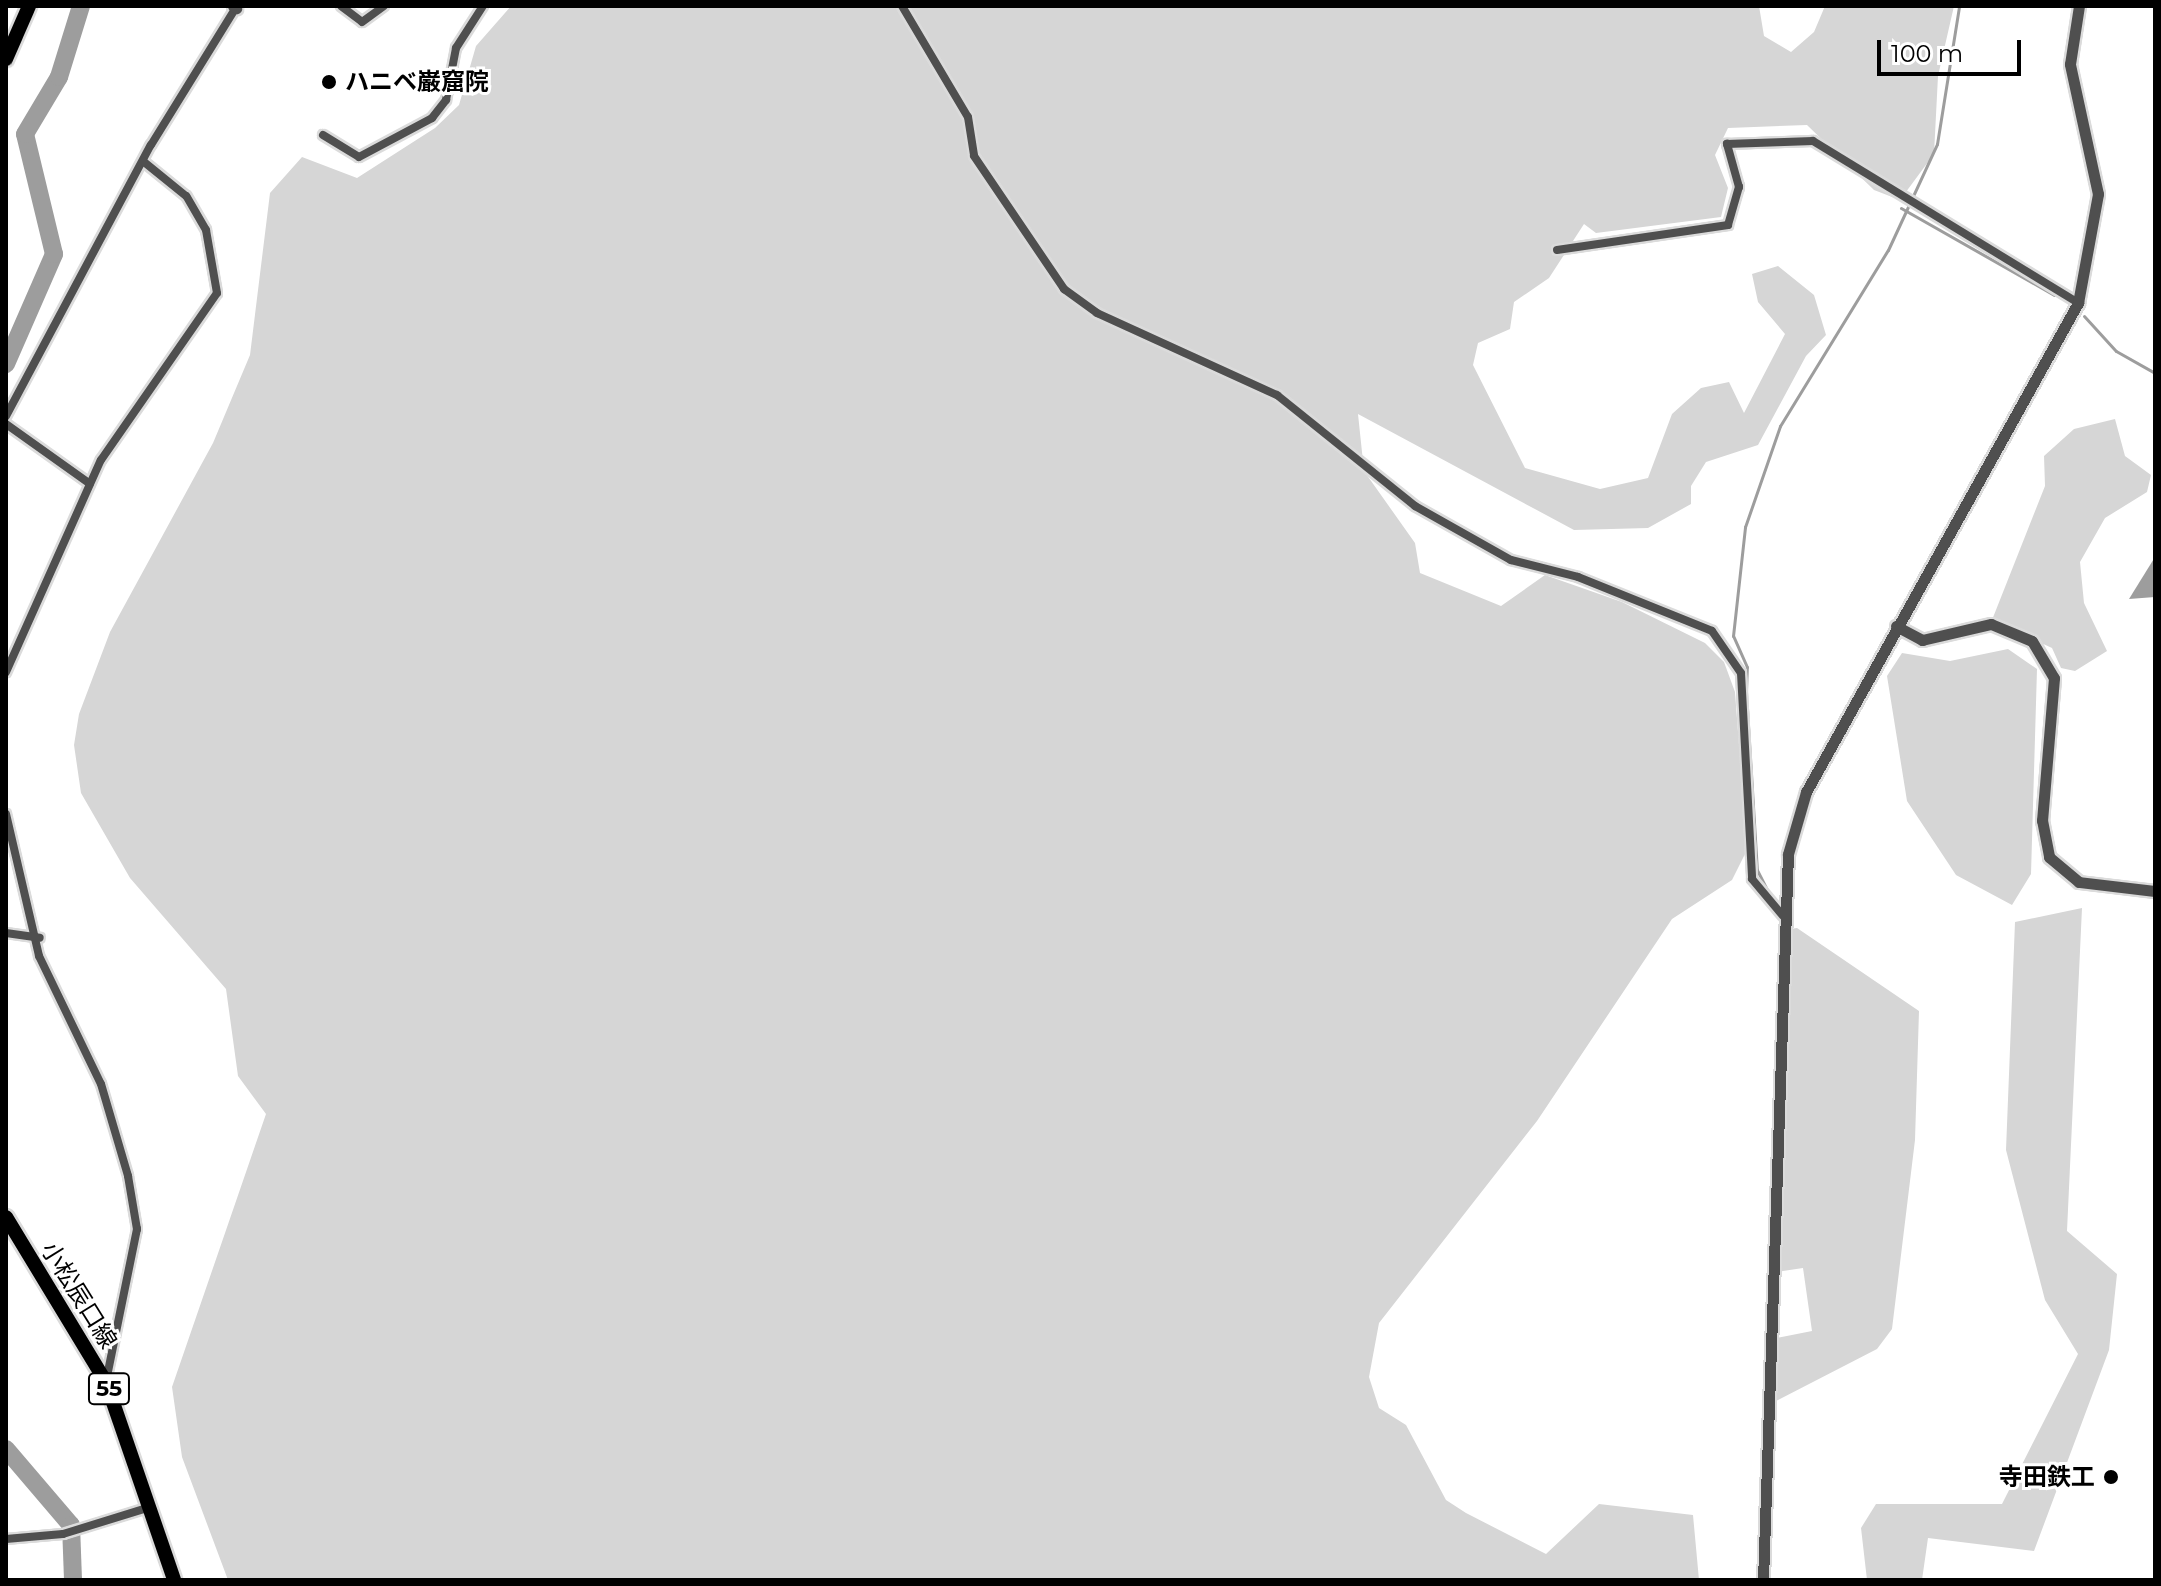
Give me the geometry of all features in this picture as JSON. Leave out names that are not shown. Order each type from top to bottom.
[{"type":"main road","points":[[6,59],[11,36],[29,6]]},
{"type":"main road","name":"小松辰口線","points":[[6,1217],[106,1382],[174,1580]]},
{"type":"street","points":[[341,6],[362,22],[384,6]]},
{"type":"street","points":[[323,135],[359,157],[432,118],[446,100],[456,48],[483,6]]},
{"type":"street","points":[[902,6],[968,117],[974,156],[1064,289],[1097,313],[1277,395],[1415,506],[1511,560],[1578,577],[1712,631],[1741,673],[1752,879],[1783,916]]},
{"type":"street","points":[[1763,1580],[1783,916],[1788,854],[1802,801],[1896,626],[2078,303],[2098,194],[2070,64],[2079,6]]},
{"type":"street","points":[[6,416],[143,161],[236,7]]},
{"type":"street","points":[[1557,250],[1728,225],[1739,187],[1727,144],[1813,141],[1904,203],[2078,303]]},
{"type":"street","points":[[6,672],[90,484],[218,285],[206,230],[186,196],[143,161]]},
{"type":"street","points":[[6,424],[90,484]]},
{"type":"street","points":[[1896,626],[1922,640],[1991,624],[2032,641],[2054,678],[2042,820],[2049,857],[2079,882],[2155,891]]},
{"type":"street","points":[[6,814],[40,938],[39,956],[101,1084],[137,1229],[106,1382]]},
{"type":"street","points":[[6,933],[40,938]]},
{"type":"street","points":[[6,1539],[63,1534],[151,1507]]},
{"type":"shaded area","points":[[511,6],[1759,6],[1764,36],[1791,52],[1814,32],[1825,6],[1954,6],[1938,76],[1934,154],[1900,200],[1874,190],[1807,125],[1728,128],[1715,155],[1728,188],[1721,217],[1596,233],[1584,224],[1549,278],[1514,302],[1510,329],[1478,343],[1473,365],[1525,468],[1600,489],[1648,478],[1672,414],[1701,388],[1729,382],[1744,413],[1785,334],[1758,302],[1752,274],[1778,266],[1814,295],[1826,335],[1806,356],[1758,445],[1706,462],[1691,486],[1691,504],[1648,528],[1574,530],[1358,414],[1364,471],[1415,543],[1420,573],[1501,606],[1545,575],[1622,602],[1705,643],[1724,662],[1735,692],[1747,850],[1732,880],[1672,919],[1537,1121],[1379,1323],[1369,1377],[1379,1408],[1406,1425],[1446,1500],[1466,1513],[1546,1554],[1599,1504],[1693,1515],[1699,1580],[228,1580],[182,1457],[172,1387],[266,1114],[238,1076],[226,989],[130,878],[81,793],[74,745],[79,714],[110,632],[213,443],[250,355],[270,193],[302,157],[357,178],[435,128],[459,105],[476,46]]},
{"type":"shaded area","points":[[2115,419],[2125,456],[2151,475],[2147,492],[2105,518],[2080,562],[2084,603],[2107,651],[2075,671],[2061,668],[2052,648],[1992,620],[2045,486],[2044,456],[2074,429]]},
{"type":"shaded area","points":[[2155,557],[2155,597],[2129,599]]},
{"type":"shaded area","points":[[2008,649],[2037,669],[2031,874],[2012,905],[1956,875],[1907,801],[1887,676],[1902,653],[1950,661]]},
{"type":"shaded area","points":[[2082,908],[2067,1231],[2117,1274],[2109,1350],[2034,1551],[1928,1538],[1922,1580],[1867,1580],[1861,1528],[1876,1504],[2002,1504],[2078,1354],[2045,1300],[2006,1150],[2015,922]]},
{"type":"shaded area","points":[[1797,928],[1919,1011],[1915,1140],[1892,1329],[1877,1349],[1774,1402],[1777,1338],[1812,1331],[1803,1268],[1777,1272],[1790,929]]},
{"type":"waterway","points":[[6,364],[54,254],[25,134],[59,77],[81,6]]},
{"type":"waterway","points":[[1746,692],[1747,667],[1733,636],[1745,527],[1780,426],[1888,250],[1937,144],[1959,6]]},
{"type":"waterway","points":[[1901,208],[2054,295]]},
{"type":"waterway","points":[[2084,316],[2116,351],[2155,373]]},
{"type":"waterway","points":[[1747,708],[1757,870],[1767,890]]},
{"type":"waterway","points":[[6,1449],[71,1525],[73,1580]]},
{"type":"place","name":"ハニベ巌窟院","points":[[329,82]]},
{"type":"place","name":"寺田鉄工","points":[[2111,1477]]}]
